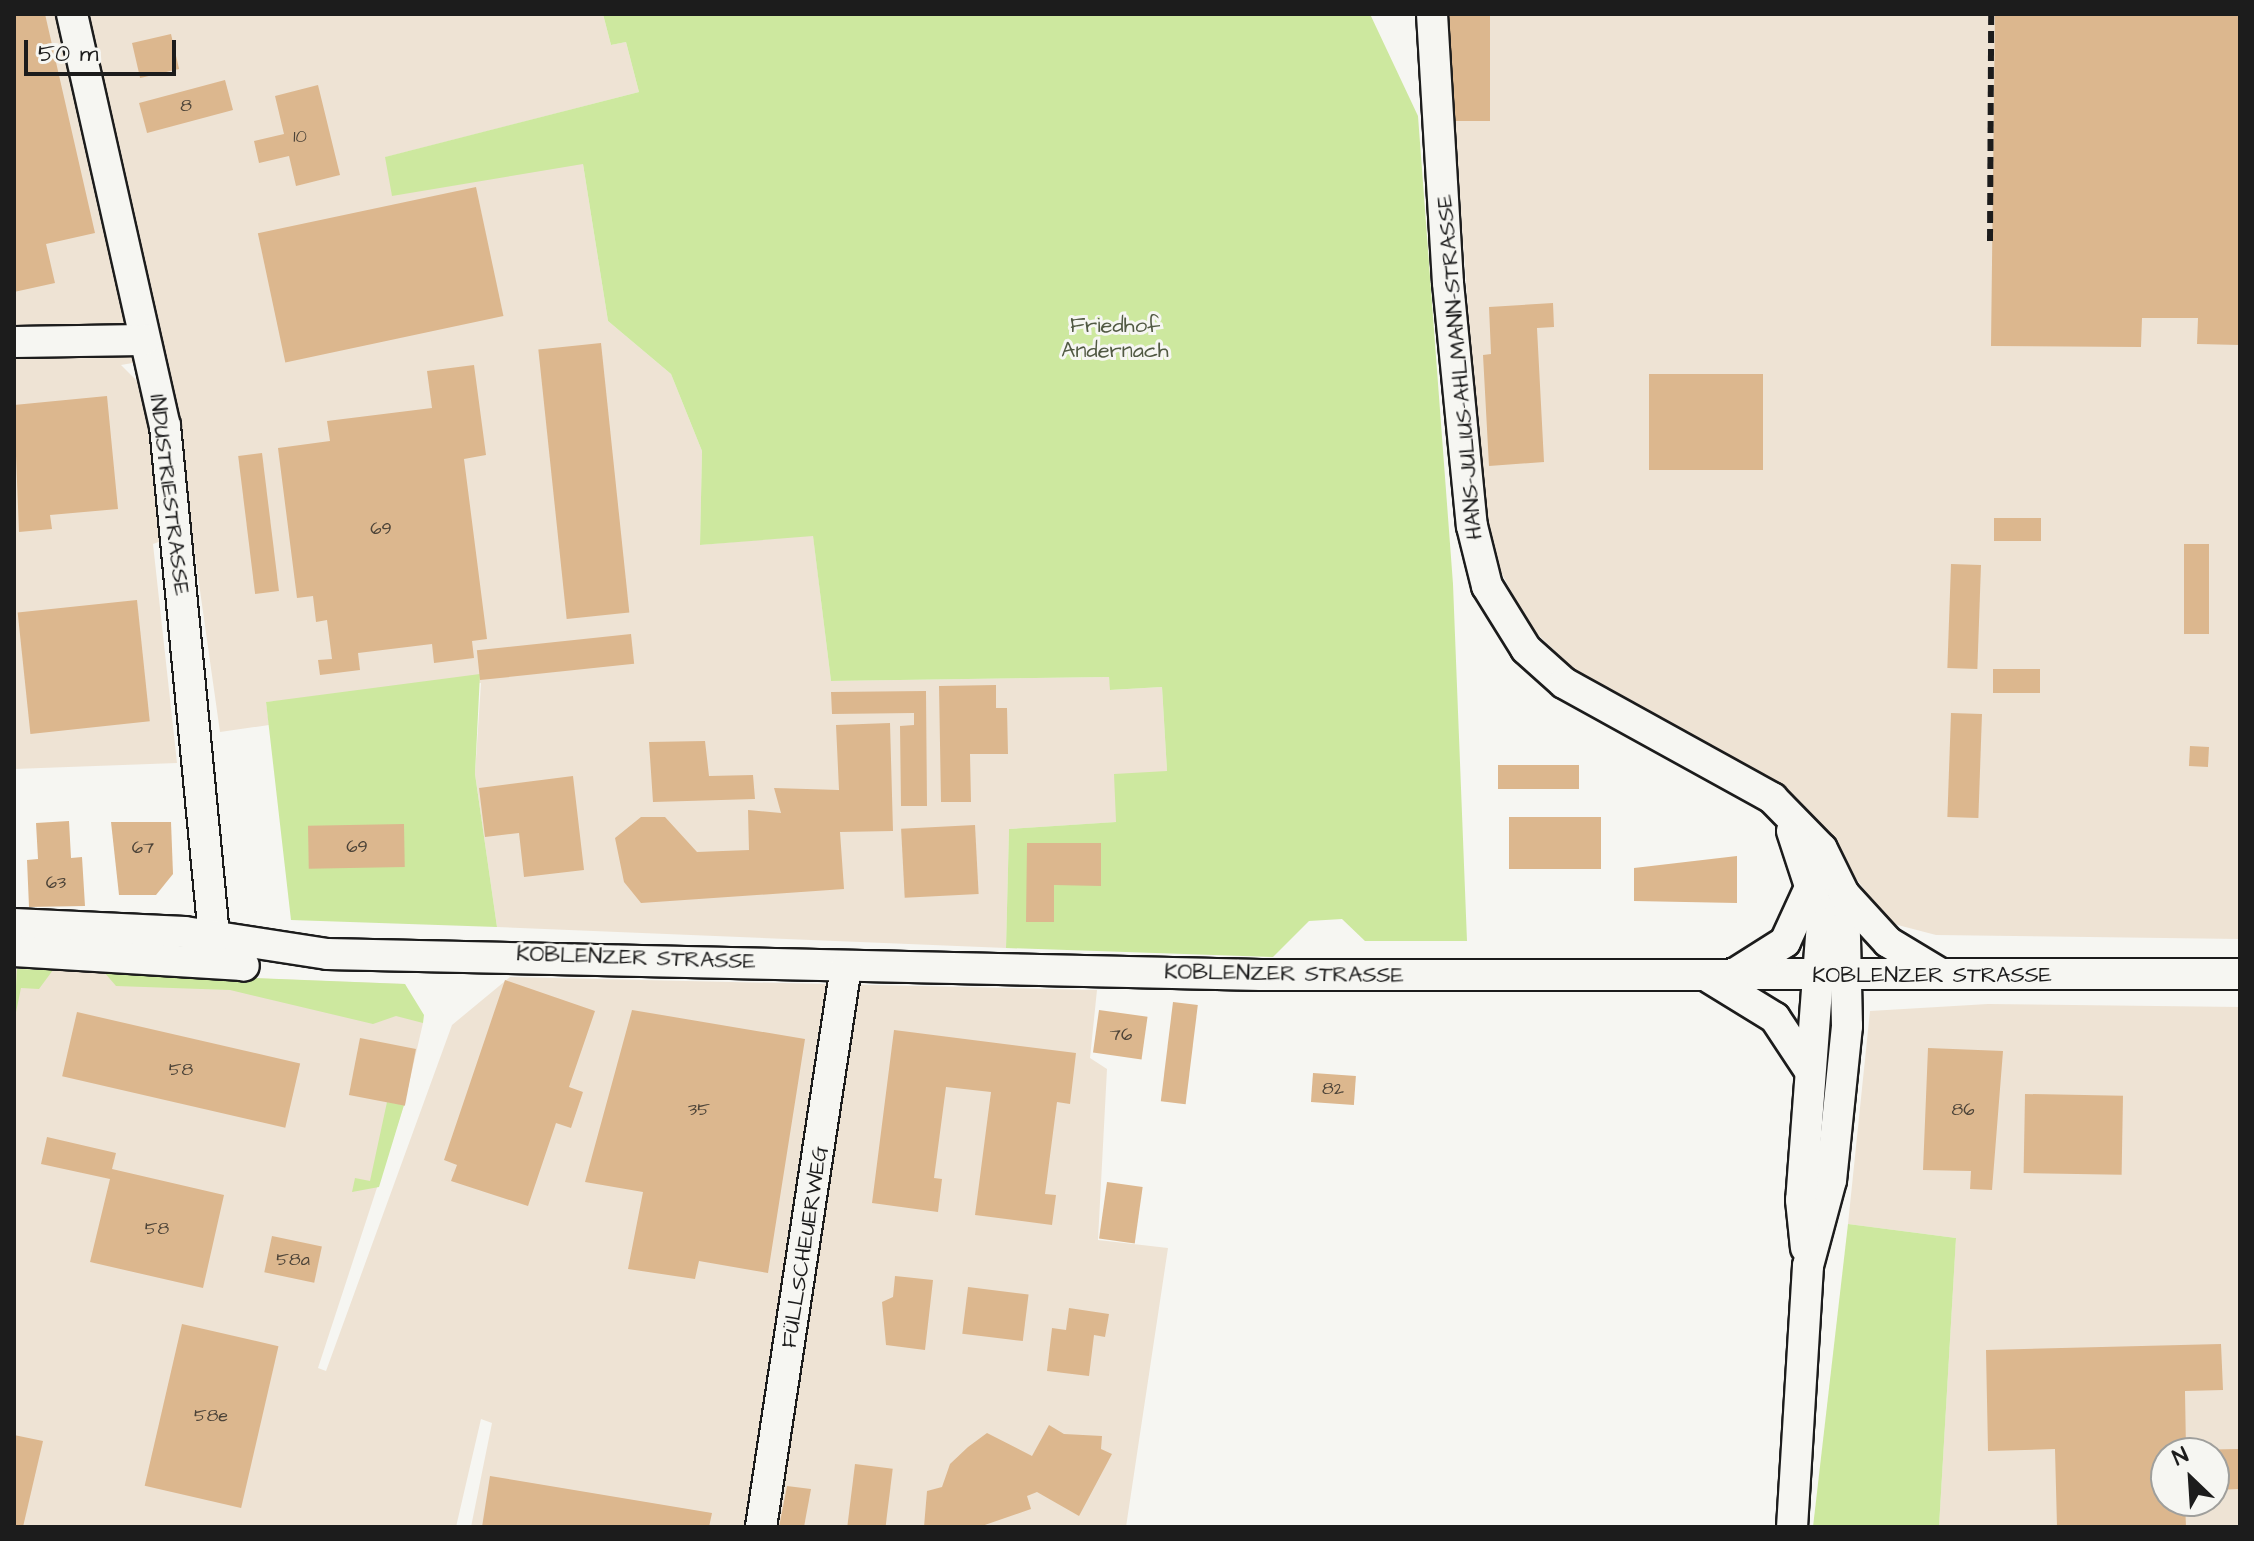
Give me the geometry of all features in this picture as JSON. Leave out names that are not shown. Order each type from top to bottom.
[{"type":"street","name":"INDUSTRIESTRASSE","points":[[72,14],[165,426],[214,936]]},
{"type":"street","name":"HANS-JULIUS-AHLMANN-STRASSE","points":[[1432,14],[1450,298],[1472,526],[1487,586],[1520,641],[1564,683],[1735,772],[1779,805],[1822,849],[1844,894],[1888,942],[1943,975]]},
{"type":"street","points":[[14,342],[144,340]]},
{"type":"street","name":"HANS-JULIUS-AHLMANN-STRASSE","points":[[1779,805],[1813,881],[1834,975]]},
{"type":"street","points":[[1808,1068],[1775,1018],[1718,976],[1785,942],[1813,881]]},
{"type":"street","name":"HANS-JULIUS-AHLMANN-STRASSE","points":[[1834,975],[1844,894]]},
{"type":"street","name":"KOBLENZER STRASSE","points":[[14,924],[214,936],[327,954],[846,966],[1718,976],[2240,974]]},
{"type":"street","points":[[175,957],[205,948],[214,936],[244,966]]},
{"type":"street","name":"KOBLENZER STRASSE","points":[[14,951],[175,957],[244,966],[327,954]]},
{"type":"street","name":"FÜLLSCHEUERWEG","points":[[761,1527],[846,966]]},
{"type":"street","points":[[1792,1527],[1808,1266],[1801,1200],[1808,1068],[1834,975]]},
{"type":"street","points":[[1808,1266],[1831,1180],[1834,975]]},
{"type":"shaded area","points":[[14,14],[603,14],[611,45],[626,42],[639,92],[386,157],[583,164],[608,321],[671,374],[702,451],[700,545],[813,535],[831,681],[1109,677],[1111,690],[1162,687],[1167,771],[1117,822],[1009,829],[1006,948],[497,927],[475,774],[481,683],[266,702],[269,725],[220,732],[167,357],[121,365],[143,387],[154,434],[164,540],[153,544],[177,763],[14,769]]},
{"type":"shaded area","points":[[1446,14],[2240,14],[2240,939],[1936,935],[1890,923],[1785,786],[1576,671],[1531,628],[1495,561],[1484,521]]},
{"type":"shaded area","points":[[14,969],[405,984],[423,1023],[404,1105],[318,1368],[326,1371],[452,1025],[510,977],[1097,990],[1090,1058],[1107,1069],[1098,1240],[1168,1248],[1126,1527],[471,1527],[492,1423],[481,1419],[456,1527],[14,1527]]},
{"type":"shaded area","points":[[1988,1004],[2240,1007],[2240,1527],[1939,1527],[1956,1238],[1848,1224],[1870,1011]]},
{"type":"green space","name":"Friedhof Andernach","points":[[603,14],[1370,14],[1418,116],[1453,584],[1467,941],[1365,941],[1342,919],[1309,921],[1273,957],[1006,948],[1009,829],[1116,822],[1114,774],[1167,771],[1162,687],[1110,690],[1109,677],[831,681],[813,536],[700,545],[702,451],[671,374],[608,321],[583,164],[392,196],[385,157],[639,92],[626,42],[611,45]]},
{"type":"green space","points":[[480,674],[475,774],[497,927],[291,920],[266,702]]},
{"type":"green space","points":[[17,969],[53,970],[39,989],[21,988],[14,1022]]},
{"type":"green space","points":[[104,972],[405,984],[424,1015],[423,1023],[396,1016],[373,1024],[230,990],[116,986]]},
{"type":"green space","points":[[387,1102],[404,1105],[379,1187],[352,1192],[355,1178],[370,1181]]},
{"type":"green space","points":[[1848,1224],[1956,1238],[1939,1527],[1813,1527]]},
{"type":"building","points":[[14,14],[45,14],[95,233],[46,244],[55,283],[14,292]]},
{"type":"building","points":[[1449,14],[1490,14],[1490,121],[1449,121]]},
{"type":"building","points":[[1995,14],[2240,14],[2240,345],[2197,344],[2198,318],[2142,318],[2141,347],[1991,346]]},
{"type":"building","points":[[171,34],[179,69],[140,78],[132,43]]},
{"type":"building","points":[[225,80],[233,110],[147,133],[139,103]]},
{"type":"building","points":[[318,85],[340,175],[296,186],[289,156],[259,163],[254,141],[284,134],[275,96]]},
{"type":"building","points":[[476,187],[503,316],[285,362],[258,233]]},
{"type":"building","points":[[1553,303],[1554,327],[1537,328],[1544,462],[1489,466],[1483,355],[1491,354],[1489,307]]},
{"type":"building","points":[[601,343],[629,613],[567,619],[538,350]]},
{"type":"building","points":[[474,365],[486,455],[464,459],[487,639],[472,641],[474,658],[434,663],[432,644],[358,653],[360,670],[320,675],[318,660],[332,659],[327,620],[316,622],[313,596],[297,598],[278,448],[330,441],[327,421],[432,408],[427,371]]},
{"type":"building","points":[[1649,374],[1763,374],[1763,470],[1649,470]]},
{"type":"building","points":[[107,396],[118,509],[50,515],[52,529],[19,532],[14,405]]},
{"type":"building","points":[[262,453],[279,591],[255,594],[238,456]]},
{"type":"building","points":[[1994,518],[2041,518],[2041,541],[1994,541]]},
{"type":"building","points":[[2184,544],[2209,544],[2209,634],[2184,634]]},
{"type":"building","points":[[1951,564],[1981,565],[1977,669],[1947,668]]},
{"type":"building","points":[[137,600],[150,721],[30,734],[18,613]]},
{"type":"building","points":[[631,634],[634,664],[480,680],[477,650]]},
{"type":"building","points":[[1993,669],[2040,669],[2040,693],[1993,693]]},
{"type":"building","points":[[996,685],[996,708],[1007,708],[1008,754],[970,754],[971,802],[941,802],[939,686]]},
{"type":"building","points":[[926,691],[927,806],[901,806],[900,726],[914,725],[914,713],[832,714],[831,692]]},
{"type":"building","points":[[1951,713],[1982,714],[1978,818],[1947,817]]},
{"type":"building","points":[[890,723],[893,831],[840,832],[844,889],[641,903],[624,882],[615,838],[641,817],[665,817],[697,852],[749,850],[748,810],[781,813],[774,788],[839,790],[836,725]]},
{"type":"building","points":[[705,741],[709,776],[753,775],[755,799],[653,802],[649,742]]},
{"type":"building","points":[[2190,746],[2209,747],[2208,767],[2189,766]]},
{"type":"building","points":[[1498,765],[1579,765],[1579,789],[1498,789]]},
{"type":"building","points":[[573,776],[584,870],[524,877],[519,833],[485,837],[479,788]]},
{"type":"building","points":[[1509,817],[1601,817],[1601,869],[1509,869]]},
{"type":"building","points":[[69,821],[71,858],[82,857],[85,906],[29,907],[27,860],[38,859],[36,823]]},
{"type":"building","points":[[111,822],[171,822],[173,874],[156,895],[119,895]]},
{"type":"building","points":[[404,824],[405,867],[309,869],[308,826]]},
{"type":"building","points":[[975,825],[979,894],[905,898],[901,829]]},
{"type":"building","points":[[1027,843],[1101,843],[1101,886],[1054,885],[1054,922],[1026,922]]},
{"type":"building","points":[[1737,856],[1737,903],[1634,901],[1634,868]]},
{"type":"building","points":[[505,980],[595,1011],[569,1087],[583,1092],[571,1128],[556,1123],[528,1206],[451,1181],[457,1165],[444,1160]]},
{"type":"building","points":[[1173,1002],[1198,1005],[1186,1104],[1161,1101]]},
{"type":"building","points":[[632,1010],[805,1039],[768,1273],[699,1261],[695,1279],[628,1269],[643,1192],[585,1182]]},
{"type":"building","points":[[1099,1010],[1148,1017],[1142,1059],[1093,1053]]},
{"type":"building","points":[[77,1012],[300,1064],[285,1128],[62,1076]]},
{"type":"building","points":[[894,1030],[1076,1053],[1070,1104],[1057,1102],[1045,1194],[1056,1195],[1052,1225],[975,1215],[991,1092],[946,1087],[934,1178],[942,1179],[938,1212],[872,1203]]},
{"type":"building","points":[[360,1038],[416,1049],[405,1106],[349,1095]]},
{"type":"building","points":[[1928,1048],[2003,1051],[1992,1190],[1970,1189],[1971,1171],[1923,1170]]},
{"type":"building","points":[[1313,1073],[1356,1076],[1354,1105],[1311,1102]]},
{"type":"building","points":[[2025,1094],[2123,1096],[2122,1175],[2024,1173]]},
{"type":"building","points":[[47,1137],[116,1153],[112,1169],[224,1195],[203,1288],[90,1262],[110,1179],[41,1164]]},
{"type":"building","points":[[1107,1182],[1143,1187],[1135,1243],[1099,1238]]},
{"type":"building","points":[[272,1236],[322,1247],[314,1283],[264,1272]]},
{"type":"building","points":[[895,1276],[933,1280],[925,1350],[886,1345],[882,1302],[893,1297]]},
{"type":"building","points":[[968,1287],[1029,1294],[1023,1341],[962,1334]]},
{"type":"building","points":[[1069,1308],[1109,1314],[1105,1337],[1094,1335],[1089,1376],[1047,1371],[1052,1328],[1066,1330]]},
{"type":"building","points":[[182,1324],[278,1346],[241,1508],[145,1486]]},
{"type":"building","points":[[2221,1344],[2223,1390],[2185,1391],[2186,1437],[2150,1437],[2150,1517],[2186,1517],[2186,1527],[2057,1527],[2055,1449],[1988,1451],[1986,1350]]},
{"type":"building","points":[[1049,1425],[1064,1434],[1102,1436],[1101,1449],[1112,1454],[1079,1516],[1037,1492],[1027,1496],[1031,1509],[979,1527],[924,1527],[927,1491],[942,1487],[950,1464],[968,1447],[987,1433],[1032,1456]]},
{"type":"building","points":[[14,1435],[43,1441],[23,1527],[14,1527]]},
{"type":"building","points":[[2230,1449],[2240,1449],[2240,1489],[2230,1489]]},
{"type":"building","points":[[855,1464],[893,1469],[886,1527],[847,1527]]},
{"type":"building","points":[[490,1476],[712,1513],[709,1527],[482,1527]]},
{"type":"building","points":[[787,1486],[811,1489],[804,1527],[779,1527]]},
{"type":"railway","points":[[1990,241],[1991,14]]}]
